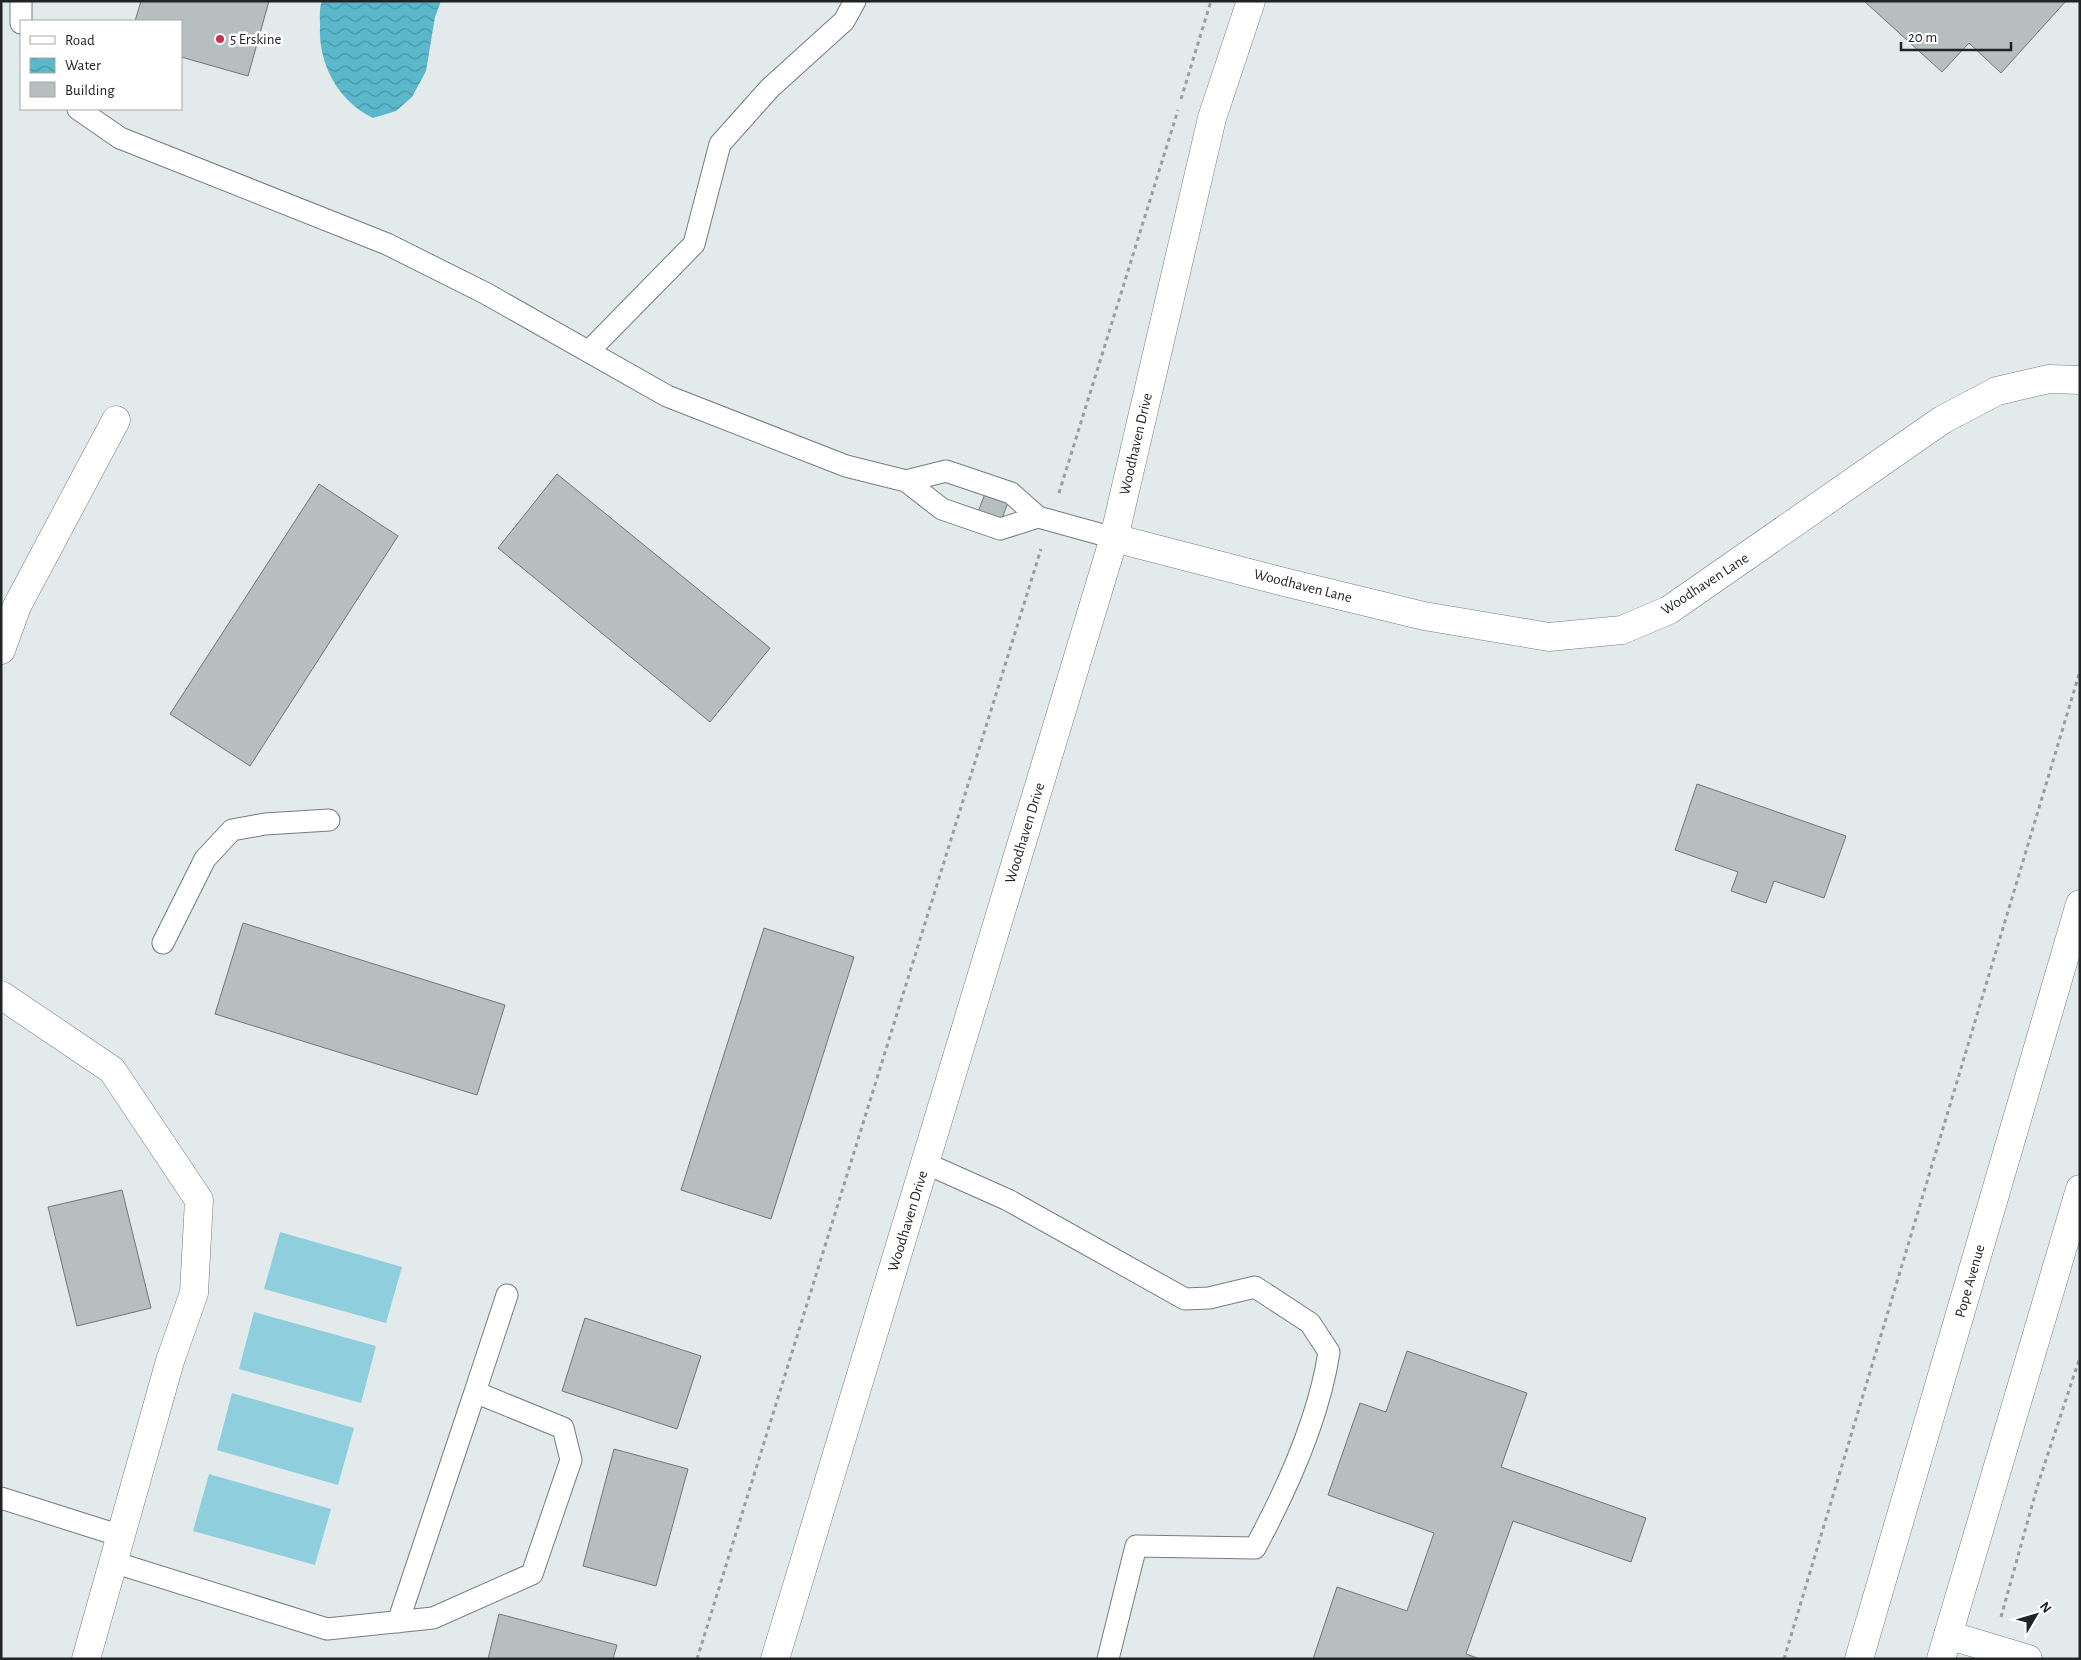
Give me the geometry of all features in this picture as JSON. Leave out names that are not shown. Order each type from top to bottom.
[{"type":"street","name":"Woodhaven Drive","points":[[775,1659],[1114,538],[1212,118],[1251,1]]},
{"type":"street","name":"Woodhaven Lane","points":[[1114,538],[1424,616],[1549,637],[1622,630],[1669,610],[1942,420],[1997,391],[2049,379],[2080,380]]},
{"type":"street","points":[[1,650],[17,606],[116,420]]},
{"type":"street","name":"Pope Avenue","points":[[1859,1659],[2080,904]]},
{"type":"street","points":[[1,995],[112,1070],[200,1200],[194,1293],[170,1361],[86,1659]]},
{"type":"street","points":[[2028,1659],[1993,1648],[1944,1647],[2080,1189]]},
{"type":"lane","points":[[21,1],[21,20]]},
{"type":"lane","points":[[589,351],[694,244],[720,144],[770,88],[844,21],[855,1]]},
{"type":"lane","points":[[79,110],[120,138],[386,244],[485,293],[667,396],[846,466],[906,481],[942,509],[1000,529],[1044,518]]},
{"type":"lane","points":[[906,481],[946,470],[1011,492],[1044,518],[1114,538]]},
{"type":"lane","points":[[163,943],[205,859],[232,830],[266,824],[329,820]]},
{"type":"lane","points":[[925,1162],[1008,1200],[1185,1299],[1209,1298],[1255,1287],[1310,1324],[1329,1352],[1324,1384],[1284,1495],[1255,1548],[1136,1546],[1108,1659]]},
{"type":"lane","points":[[398,1622],[508,1295]]},
{"type":"lane","points":[[113,1562],[327,1629],[433,1618],[532,1574],[571,1460],[563,1428],[475,1392]]},
{"type":"lane","points":[[1,1498],[121,1536]]},
{"type":"path","points":[[697,1659],[1044,518],[1211,1]]},
{"type":"path","points":[[1784,1659],[2080,671]]},
{"type":"path","points":[[1993,1648],[2038,1484],[2080,1357]]},
{"type":"shaded area","points":[[280,1232],[402,1267],[386,1323],[264,1289]]},
{"type":"shaded area","points":[[254,1312],[376,1346],[361,1403],[239,1369]]},
{"type":"shaded area","points":[[232,1393],[354,1428],[338,1485],[217,1450]]},
{"type":"shaded area","points":[[209,1474],[331,1509],[315,1565],[193,1531]]},
{"type":"water","points":[[322,1],[441,1],[435,17],[426,71],[412,97],[396,111],[373,118],[350,102],[340,91],[327,67],[320,39],[320,7]]},
{"type":"building","name":"5 Erskine","points":[[141,1],[269,1],[248,76],[182,57],[182,20],[135,20]]},
{"type":"building","points":[[1864,1],[2066,1],[2001,73],[1969,43],[1942,72]]},
{"type":"building","points":[[557,474],[770,648],[710,722],[498,548]]},
{"type":"building","points":[[319,484],[398,536],[250,766],[170,714]]},
{"type":"building","points":[[986,491],[1009,500],[1001,521],[978,512]]},
{"type":"building","points":[[1697,784],[1846,836],[1824,898],[1774,881],[1766,903],[1731,891],[1738,872],[1675,850]]},
{"type":"building","points":[[243,923],[505,1005],[477,1095],[215,1014]]},
{"type":"building","points":[[764,928],[854,957],[771,1219],[681,1190]]},
{"type":"building","points":[[122,1190],[151,1308],[77,1326],[48,1207]]},
{"type":"building","points":[[585,1318],[701,1356],[677,1429],[562,1391]]},
{"type":"building","points":[[1407,1351],[1527,1393],[1501,1467],[1646,1518],[1631,1562],[1513,1521],[1466,1654],[1480,1659],[1313,1659],[1337,1587],[1407,1611],[1434,1533],[1328,1495],[1360,1403],[1386,1412]]},
{"type":"building","points":[[614,1449],[688,1469],[656,1586],[583,1566]]},
{"type":"building","points":[[499,1614],[617,1645],[613,1659],[488,1659]]},
{"type":"place","name":"5 Erskine","points":[[220,39]]}]
